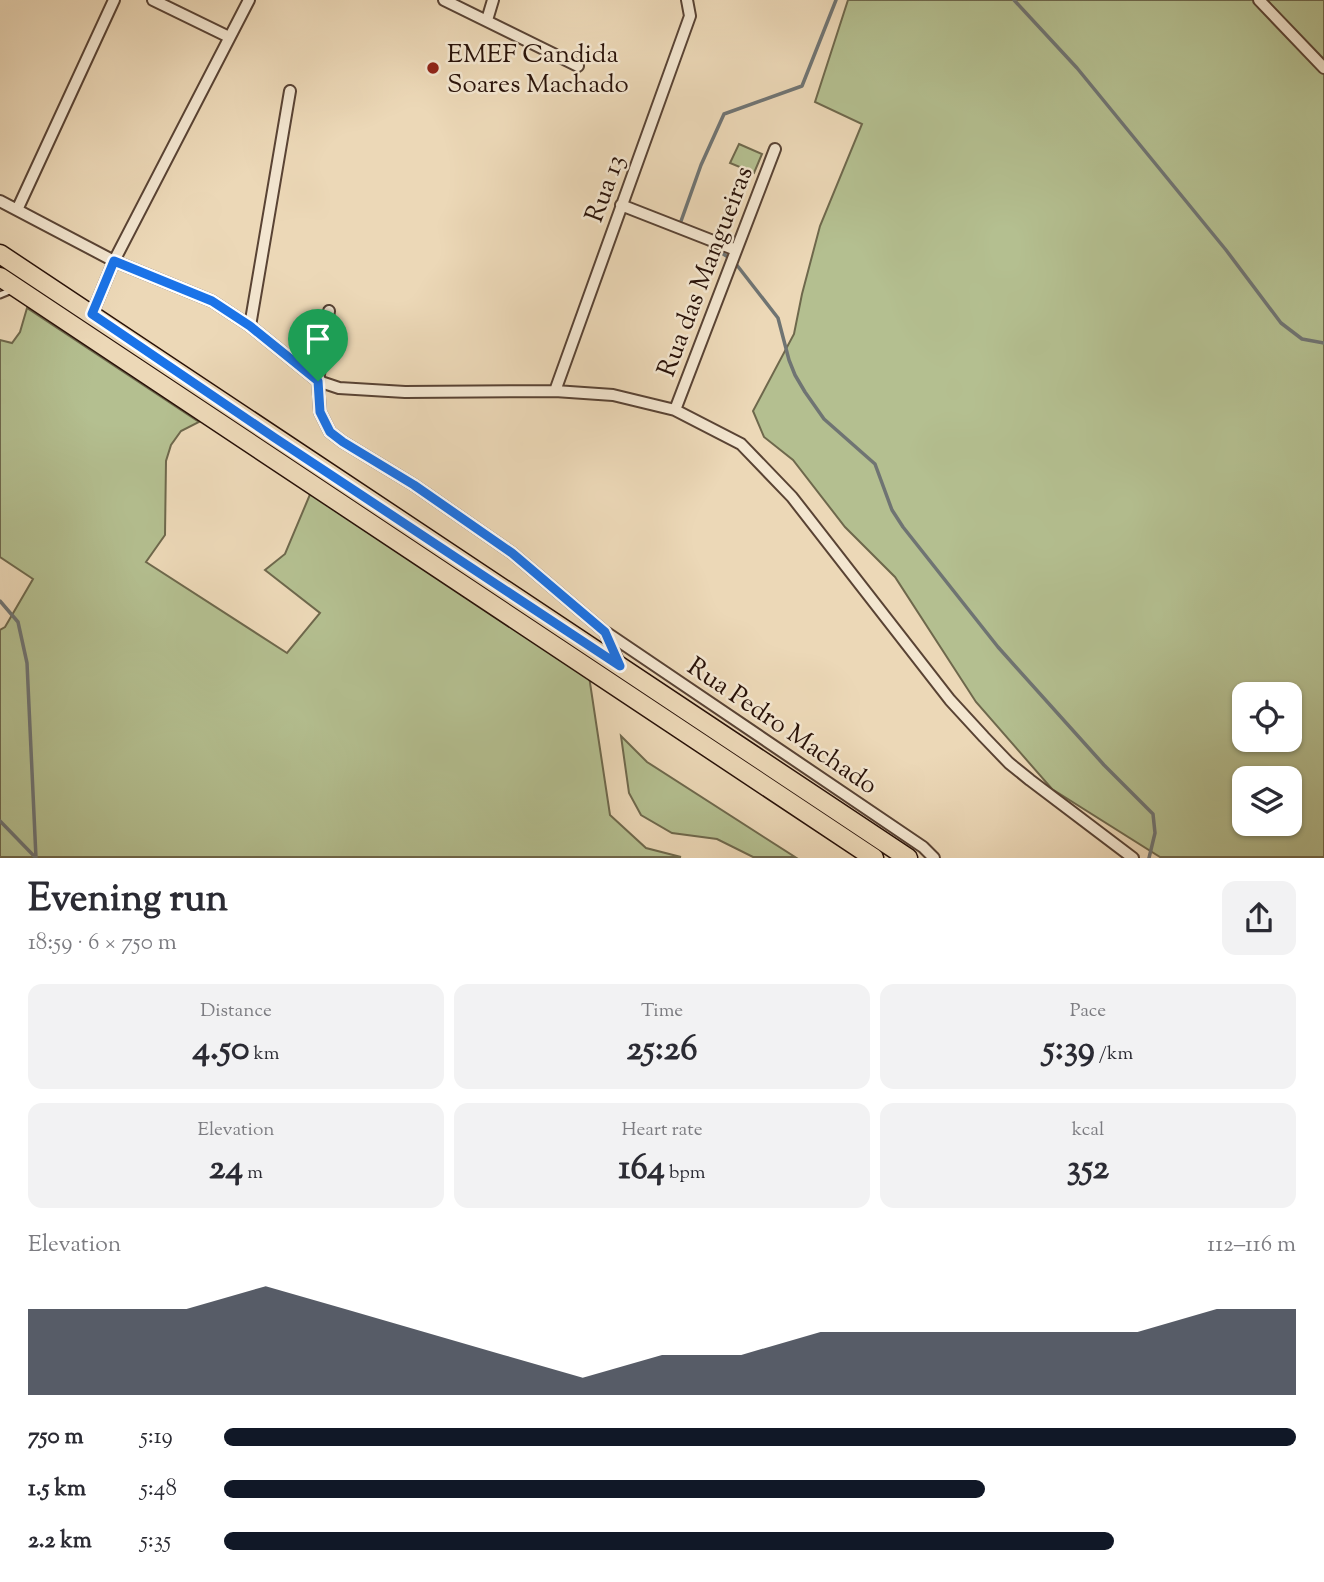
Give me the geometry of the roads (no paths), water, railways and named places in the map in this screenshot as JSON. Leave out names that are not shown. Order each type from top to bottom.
[{"type":"main road","points":[[0,254],[908,858]]},
{"type":"main road","points":[[0,277],[8,291],[874,858]]},
{"type":"street","points":[[18,210],[114,0]]},
{"type":"street","points":[[153,0],[229,37]]},
{"type":"street","points":[[92,314],[114,261],[157,174],[249,0]]},
{"type":"street","points":[[444,0],[578,66]]},
{"type":"street","points":[[486,20],[494,0]]},
{"type":"street","name":"Rua 13","points":[[555,391],[690,16],[687,0]]},
{"type":"street","points":[[1259,0],[1324,68]]},
{"type":"street","points":[[250,326],[290,91]]},
{"type":"street","name":"Rua das Mangueiras","points":[[675,410],[775,149]]},
{"type":"street","points":[[0,201],[114,261],[212,301],[250,326],[318,381],[346,390],[555,391],[613,395],[675,410],[740,444],[766,469],[822,534],[950,700],[984,737],[1009,763],[1133,858]]},
{"type":"street","points":[[621,205],[736,250]]},
{"type":"street","name":"Rua Pedro Machado","points":[[329,311],[318,381],[320,412],[330,432],[414,485],[512,553],[605,632],[923,847],[934,858]]},
{"type":"street","name":"Rua Pedro Machado","points":[[605,632],[620,666]]},
{"type":"lane","points":[[8,291],[32,276]]},
{"type":"waterway","points":[[680,224],[701,165],[724,114],[802,86],[836,0]]},
{"type":"waterway","points":[[1014,0],[1077,68],[1226,250],[1281,323],[1302,339],[1324,343]]},
{"type":"waterway","points":[[709,245],[728,257]]},
{"type":"waterway","points":[[736,264],[778,318],[789,360],[805,392],[824,419],[875,464],[892,510],[903,527],[998,647],[1104,765],[1153,814],[1155,833],[1149,858]]},
{"type":"waterway","points":[[0,601],[18,622],[27,663],[36,858]]},
{"type":"waterway","points":[[0,821],[35,857]]},
{"type":"place","name":"EMEF Candida Soares Machado","points":[[433,68]]}]
